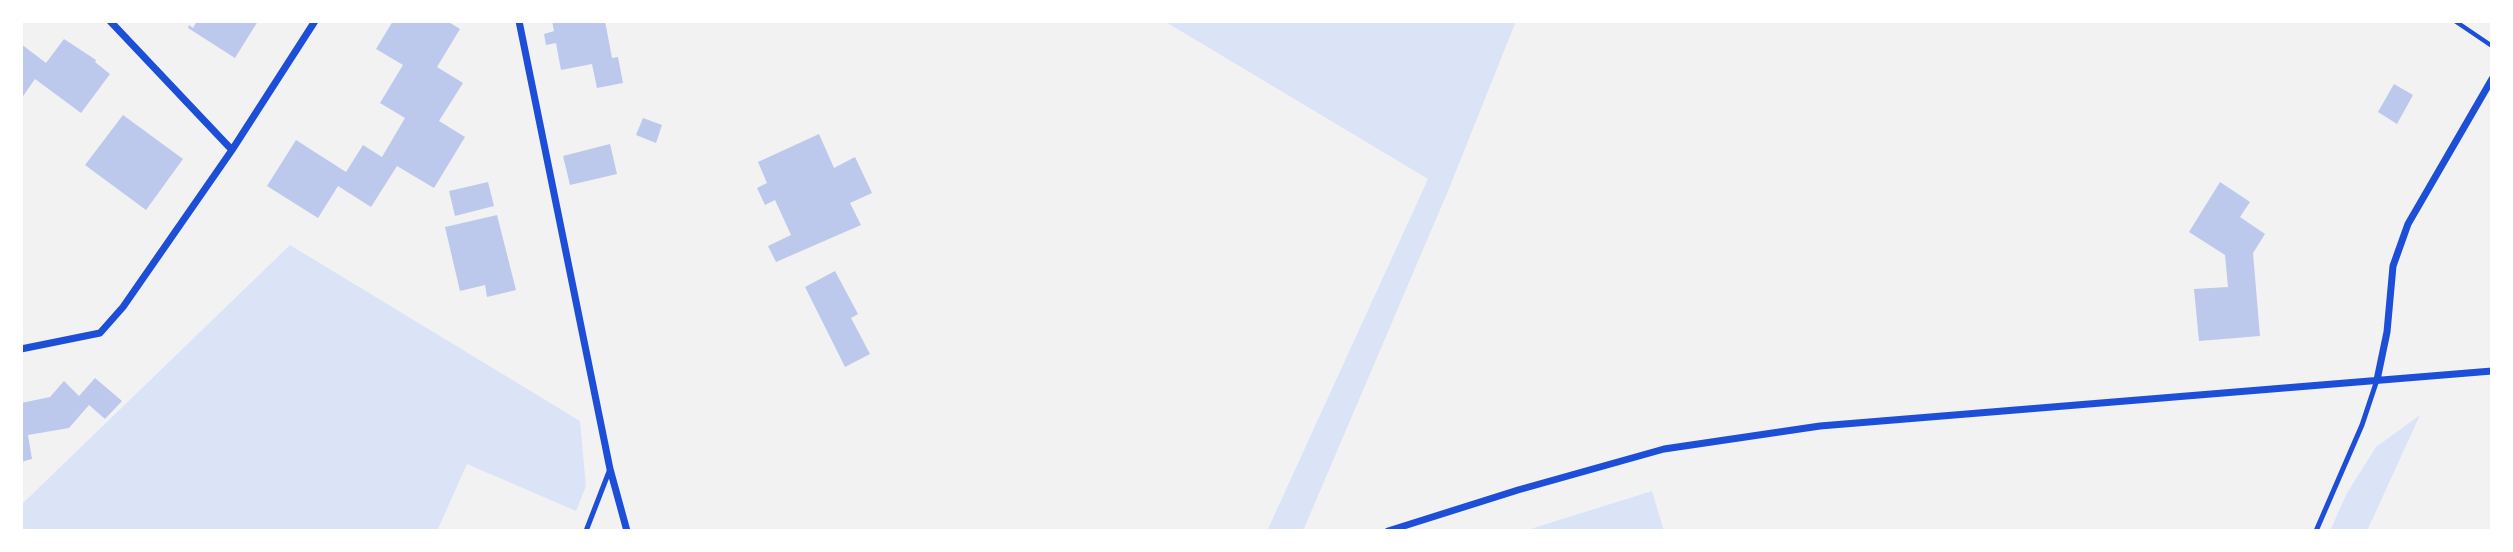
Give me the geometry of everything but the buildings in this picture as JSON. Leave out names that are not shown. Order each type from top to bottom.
[{"type":"street","points":[[110,21],[232,150]]},
{"type":"street","points":[[21,349],[100,334],[123,307],[232,150],[315,21]]},
{"type":"street","points":[[519,21],[610,469],[627,531]]},
{"type":"street","points":[[2376,380],[2387,332],[2393,266],[2408,224],[2492,79]]},
{"type":"street","points":[[1388,531],[1518,490],[1664,449],[1820,426],[2492,371]]},
{"type":"lane","points":[[2316,531],[2362,425],[2376,380]]},
{"type":"lane","points":[[586,531],[610,469]]},
{"type":"path","points":[[2455,21],[2492,46]]},
{"type":"shaded area","points":[[1164,21],[1516,21],[1448,191],[1303,531],[1267,531],[1428,179]]},
{"type":"shaded area","points":[[290,245],[580,421],[586,486],[576,511],[467,464],[437,531],[21,531],[21,505]]},
{"type":"shaded area","points":[[2420,415],[2367,531],[2330,531],[2347,493],[2376,447]]},
{"type":"shaded area","points":[[1652,491],[1664,531],[1524,531]]}]
